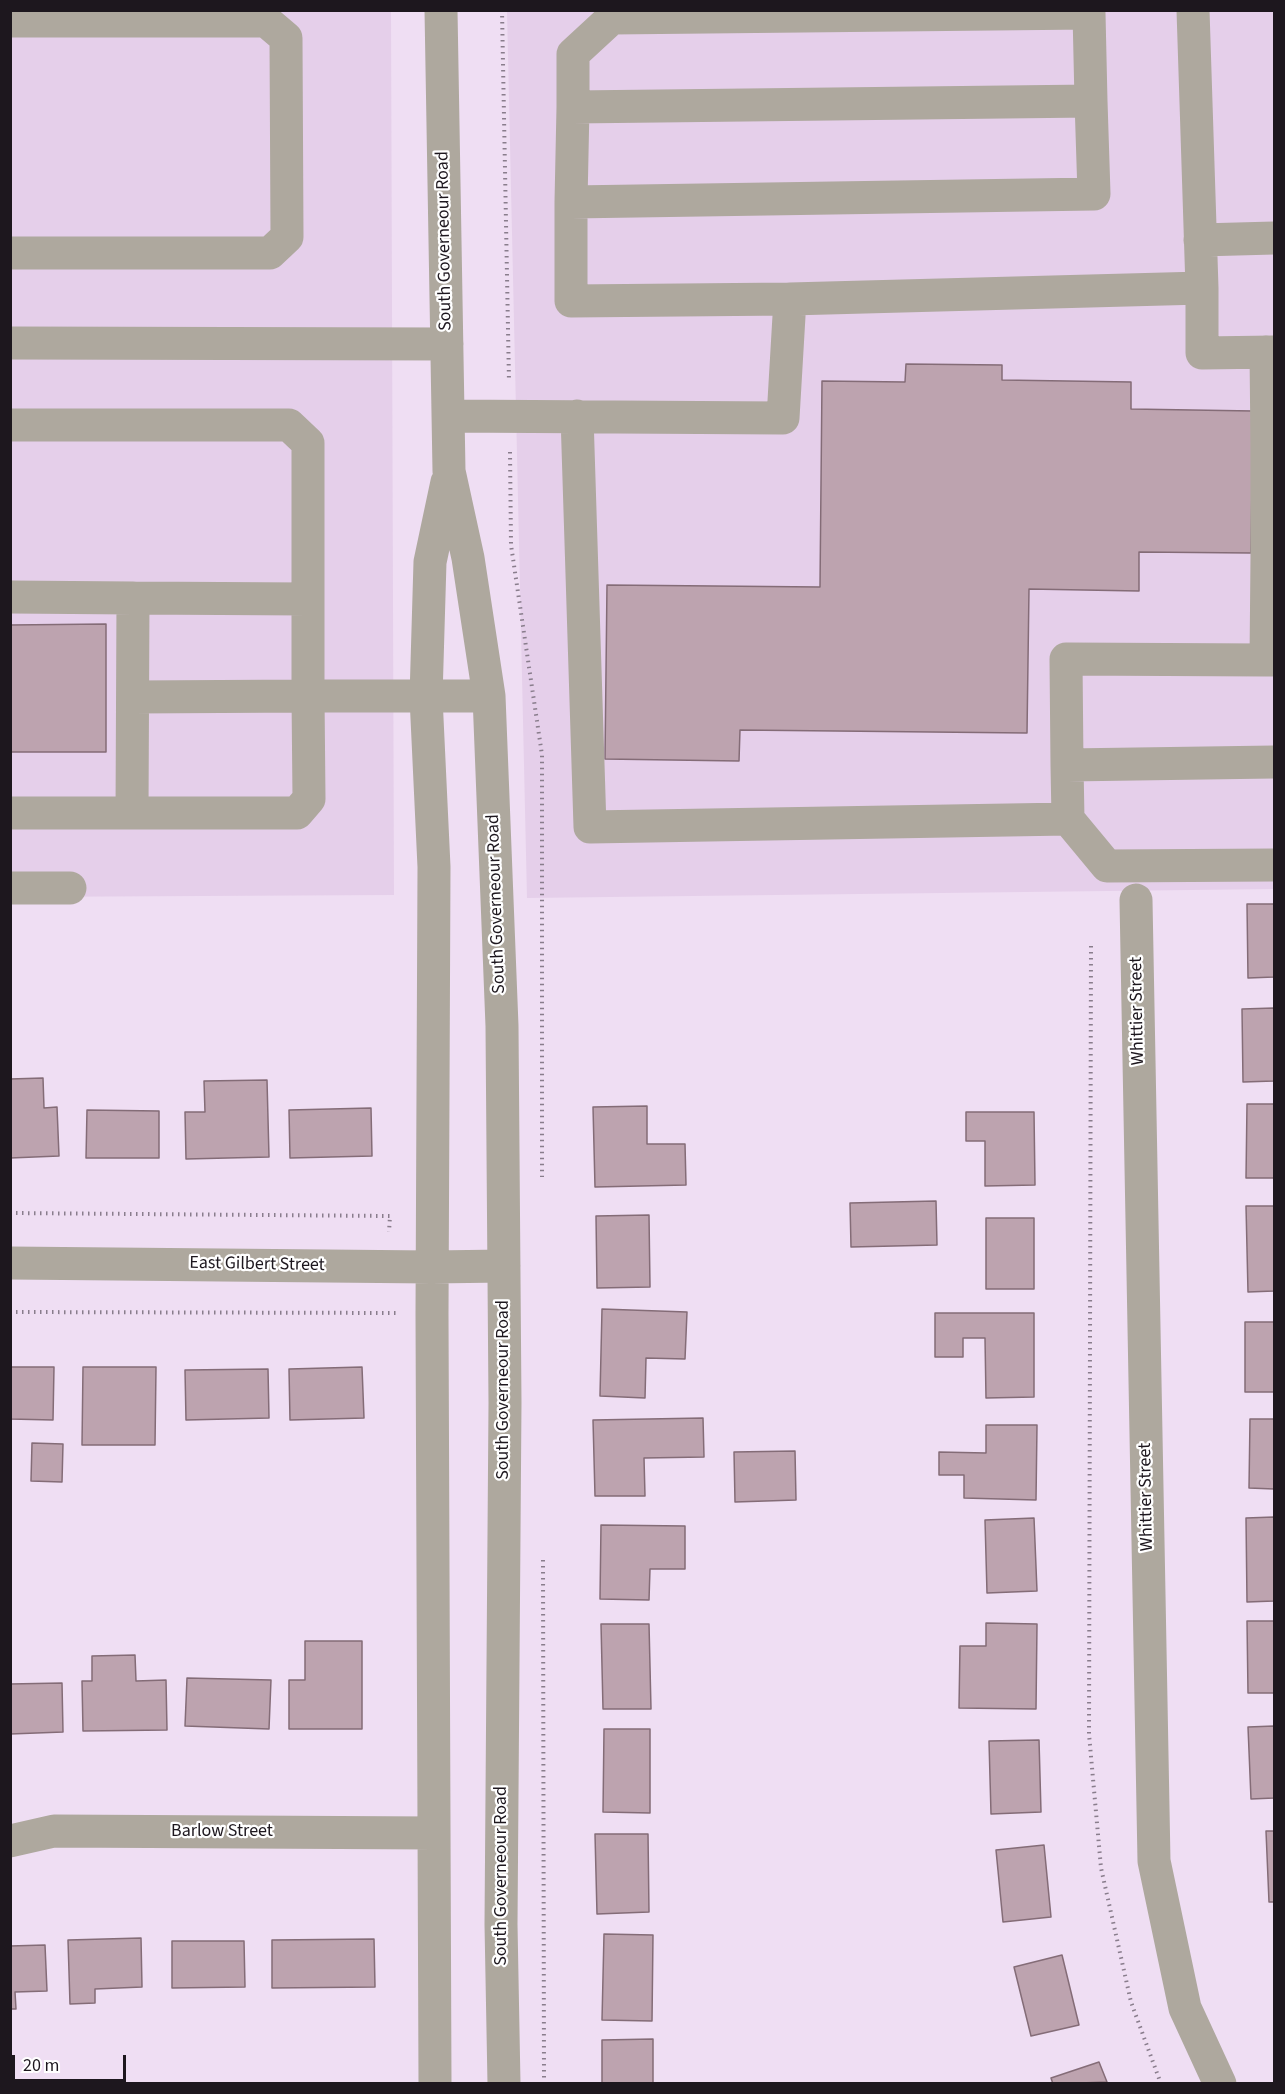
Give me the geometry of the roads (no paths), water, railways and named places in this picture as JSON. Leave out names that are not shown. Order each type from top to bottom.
[{"type":"street","name":"South Governeour Road","points":[[441,10],[449,471],[468,558],[489,696],[502,1026],[505,1414],[501,1924],[504,2084]]},
{"type":"street","points":[[1193,10],[1202,353],[1270,352],[1270,660],[1066,659],[1068,819],[1107,866],[1275,865]]},
{"type":"street","points":[[571,202],[1094,194],[1089,13],[612,18],[573,54],[571,202],[571,301],[790,299],[1202,288]]},
{"type":"street","points":[[10,21],[266,21],[286,38],[287,213],[287,237],[270,252],[10,253]]},
{"type":"street","points":[[573,107],[1091,101]]},
{"type":"street","points":[[1200,240],[1275,238]]},
{"type":"street","points":[[448,416],[783,418],[790,299]]},
{"type":"street","points":[[10,343],[447,344]]},
{"type":"street","points":[[577,416],[590,827],[1068,819]]},
{"type":"street","points":[[10,425],[290,425],[308,443],[309,799],[297,813],[10,813]]},
{"type":"street","name":"South Governeour Road","points":[[435,2084],[432,1313],[434,867],[426,697],[430,562],[449,471]]},
{"type":"street","points":[[10,597],[308,599]]},
{"type":"street","points":[[132,813],[133,598]]},
{"type":"street","points":[[133,697],[489,696]]},
{"type":"street","points":[[1067,765],[1275,762]]},
{"type":"street","points":[[10,888],[70,888]]},
{"type":"street","name":"Whittier Street","points":[[1136,900],[1154,1861],[1185,2008],[1220,2084]]},
{"type":"street","name":"East Gilbert Street","points":[[10,1263],[504,1266]]},
{"type":"street","name":"Barlow Street","points":[[10,1841],[54,1831],[434,1833]]}]
